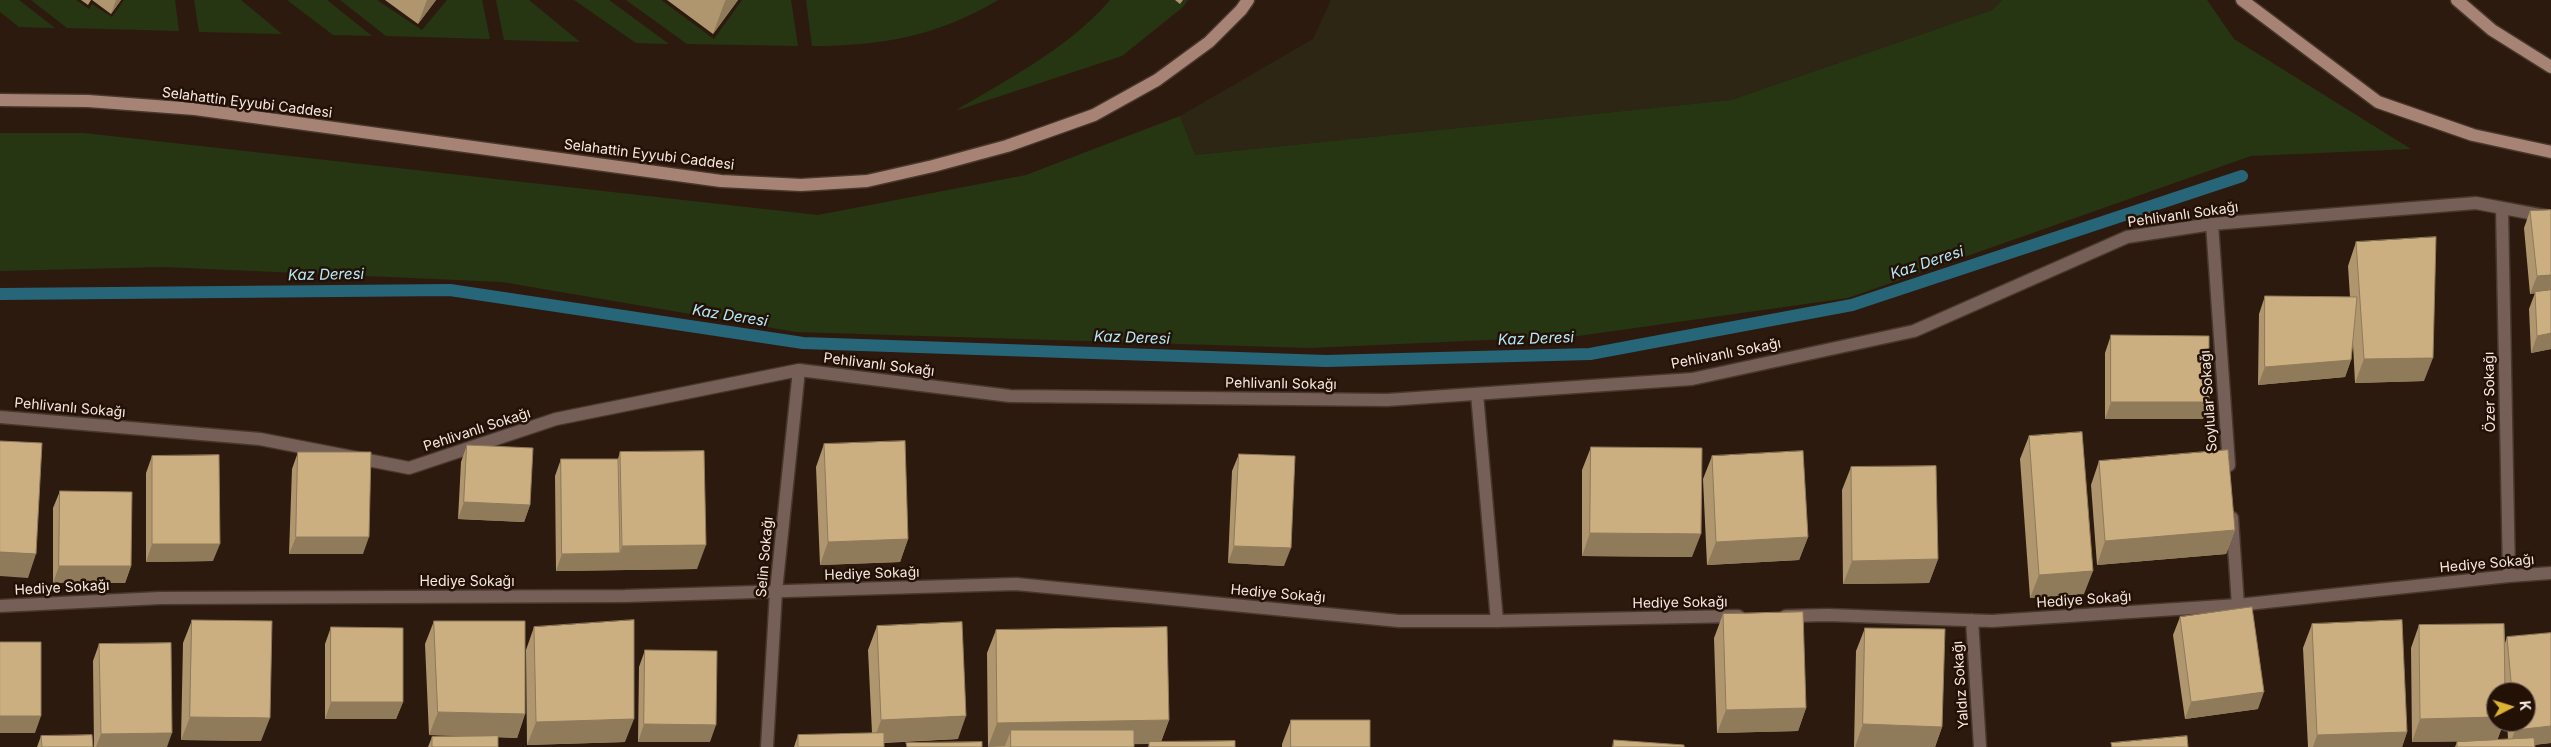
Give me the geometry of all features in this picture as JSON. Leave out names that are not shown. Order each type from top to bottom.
[{"type":"main road","name":"Selahattin Eyyubi Caddesi","points":[[0,100],[88,101],[195,109],[721,181],[801,185],[866,180],[933,166],[1007,146],[1094,115],[1157,80],[1209,42],[1241,10],[1248,0]]},
{"type":"main road","points":[[2242,0],[2378,102],[2473,135],[2551,152]]},
{"type":"main road","points":[[2457,0],[2492,30],[2551,67]]},
{"type":"street","name":"Pehlivanlı Sokağı","points":[[0,418],[260,440],[409,468],[556,419],[798,370],[1010,396],[1387,400],[1692,379],[1914,331],[2127,237],[2212,224],[2476,203],[2551,217]]},
{"type":"street","name":"Özer Sokağı","points":[[2502,208],[2509,576]]},
{"type":"street","name":"Soylular Sokağı","points":[[2212,224],[2230,478]]},
{"type":"street","name":"Selin Sokağı","points":[[768,747],[776,591],[798,370]]},
{"type":"street","points":[[1477,394],[1497,621]]},
{"type":"street","points":[[2232,508],[2238,605]]},
{"type":"street","name":"Hediye Sokağı","points":[[1769,616],[1828,615],[1992,621],[2238,605],[2551,573]]},
{"type":"street","name":"Hediye Sokağı","points":[[0,606],[160,598],[624,596],[1016,584],[1399,621],[1750,616]]},
{"type":"street","name":"Yaldız Sokağı","points":[[1972,620],[1980,747]]},
{"type":"shaded area","points":[[1331,0],[2002,0],[1992,10],[1731,100],[1195,155],[1180,116],[1313,39]]},
{"type":"green space","points":[[0,0],[19,0],[55,28],[19,27],[0,12]]},
{"type":"green space","points":[[31,0],[76,0],[89,9],[92,4],[112,17],[124,0],[175,0],[179,31],[67,28]]},
{"type":"green space","points":[[194,0],[241,0],[282,34],[199,32]]},
{"type":"green space","points":[[287,0],[327,0],[372,36],[333,35]]},
{"type":"green space","points":[[340,0],[377,0],[422,30],[447,0],[482,0],[490,39],[386,36]]},
{"type":"green space","points":[[496,0],[529,0],[580,42],[504,40]]},
{"type":"green space","points":[[574,0],[609,0],[669,44],[636,43]]},
{"type":"green space","points":[[626,0],[661,0],[714,39],[742,0],[791,0],[798,46],[687,44]]},
{"type":"green space","points":[[806,0],[998,0],[953,22],[908,36],[862,44],[812,46]]},
{"type":"green space","points":[[1110,0],[1188,0],[1183,7],[1122,56],[955,111],[1057,48],[1076,33]]},
{"type":"green space","points":[[2002,0],[2207,0],[2234,39],[2411,149],[2251,156],[1848,298],[1578,336],[1310,348],[796,332],[502,282],[163,267],[0,271],[0,133],[84,133],[818,215],[1026,175],[1180,116],[1195,155],[1731,100],[1992,10]]},
{"type":"building","points":[[2551,210],[2551,275],[2537,276],[2530,211]]},
{"type":"building","points":[[2436,237],[2433,358],[2364,359],[2356,242]]},
{"type":"building","points":[[2551,290],[2551,333],[2537,336],[2535,292]]},
{"type":"building","points":[[2265,296],[2357,297],[2351,360],[2265,367]]},
{"type":"building","points":[[2111,335],[2209,336],[2209,402],[2111,402]]},
{"type":"building","points":[[2082,432],[2093,571],[2039,575],[2029,436]]},
{"type":"building","points":[[0,441],[42,443],[36,554],[0,552]]},
{"type":"building","points":[[905,441],[908,539],[828,542],[824,444]]},
{"type":"building","points":[[467,445],[533,448],[530,505],[464,502]]},
{"type":"building","points":[[1591,447],[1702,448],[1701,534],[1590,533]]},
{"type":"building","points":[[2228,450],[2235,530],[2105,541],[2099,461]]},
{"type":"building","points":[[704,451],[706,545],[622,546],[620,452]]},
{"type":"building","points":[[1803,451],[1808,537],[1716,542],[1712,456]]},
{"type":"building","points":[[298,452],[371,452],[369,537],[296,537]]},
{"type":"building","points":[[1239,454],[1295,456],[1291,548],[1234,546]]},
{"type":"building","points":[[219,455],[220,544],[152,544],[152,456]]},
{"type":"building","points":[[561,459],[618,459],[620,553],[562,554]]},
{"type":"building","points":[[1936,466],[1938,559],[1852,561],[1851,467]]},
{"type":"building","points":[[60,491],[132,492],[131,566],[59,566]]},
{"type":"building","points":[[2252,607],[2264,692],[2191,702],[2180,617]]},
{"type":"building","points":[[1803,612],[1806,708],[1726,710],[1723,614]]},
{"type":"building","points":[[192,620],[272,621],[270,718],[190,717]]},
{"type":"building","points":[[634,620],[634,719],[536,722],[534,627]]},
{"type":"building","points":[[2402,620],[2407,732],[2317,735],[2312,624]]},
{"type":"building","points":[[434,621],[525,621],[525,714],[438,712]]},
{"type":"building","points":[[962,622],[966,716],[881,720],[877,626]]},
{"type":"building","points":[[2504,624],[2505,682],[2486,682],[2486,717],[2420,719],[2419,625]]},
{"type":"building","points":[[331,627],[403,628],[403,702],[331,702]]},
{"type":"building","points":[[1167,627],[1169,720],[997,723],[996,630]]},
{"type":"building","points":[[1865,628],[1945,629],[1942,727],[1863,724]]},
{"type":"building","points":[[2551,633],[2551,726],[2536,728],[2536,682],[2511,682],[2507,637]]},
{"type":"building","points":[[0,642],[41,642],[41,716],[0,716]]},
{"type":"building","points":[[171,643],[172,733],[101,734],[99,644]]},
{"type":"building","points":[[645,650],[717,651],[716,725],[644,724]]},
{"type":"building","points":[[1291,720],[1370,720],[1370,747],[1291,747]]},
{"type":"building","points":[[1011,730],[1134,730],[1134,747],[1011,747]]},
{"type":"building","points":[[884,733],[884,747],[798,747],[798,735]]},
{"type":"building","points":[[92,735],[93,747],[42,747],[41,736]]},
{"type":"building","points":[[498,736],[498,747],[432,747],[432,737]]},
{"type":"building","points":[[2187,736],[2188,747],[2112,747],[2111,743]]},
{"type":"building","points":[[2534,738],[2535,747],[2457,747],[2457,742]]},
{"type":"building","points":[[1614,740],[1684,745],[1684,747],[1613,747]]},
{"type":"building","points":[[1235,741],[1235,747],[1149,747],[1149,742]]},
{"type":"building","points":[[982,742],[982,747],[907,747],[906,743]]},
{"type":"waterway","name":"Kaz Deresi","points":[[0,294],[450,290],[803,343],[1326,361],[1590,354],[1852,305],[2242,176]]}]
